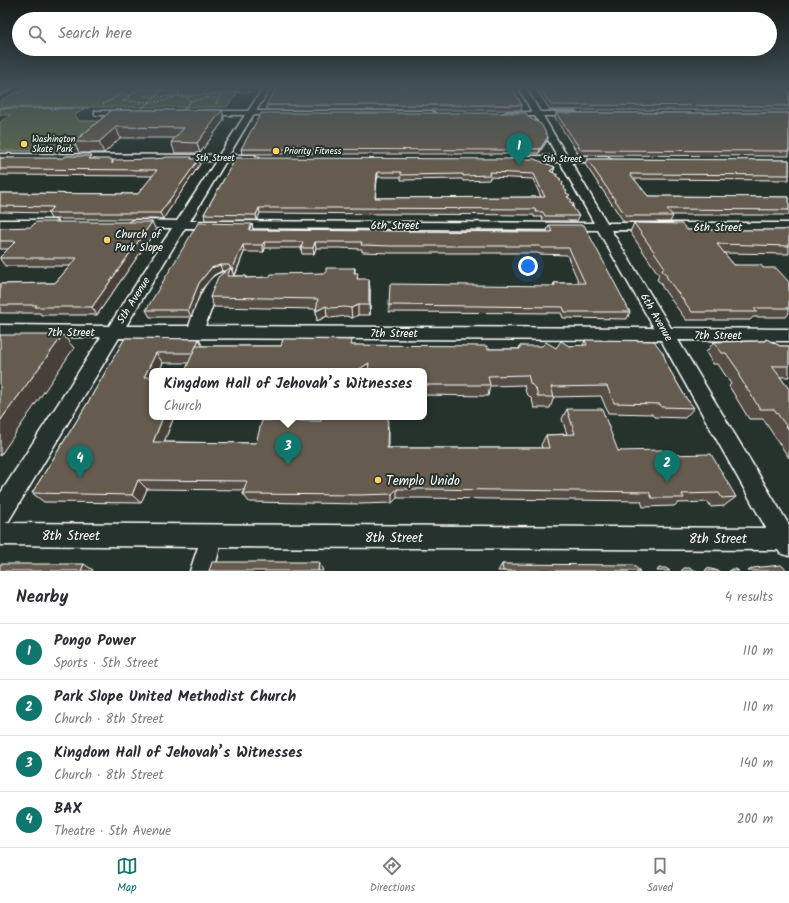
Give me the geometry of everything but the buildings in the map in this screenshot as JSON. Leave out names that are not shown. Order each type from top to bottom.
[{"type":"street","name":"5th Avenue","points":[[0,514],[250,114]]},
{"type":"street","points":[[495,114],[587,114]]},
{"type":"street","name":"6th Avenue","points":[[538,114],[787,542]]},
{"type":"street","name":"5th Street","points":[[0,157],[267,158]]},
{"type":"street","name":"5th Street","points":[[504,159],[616,159]]},
{"type":"street","points":[[0,224],[61,224]]},
{"type":"street","name":"6th Street","points":[[123,224],[789,227]]},
{"type":"street","points":[[195,332],[213,286],[218,279],[226,276]]},
{"type":"street","name":"7th Street","points":[[0,331],[789,335]]},
{"type":"street","name":"8th Street","points":[[0,534],[787,542]]},
{"type":"street","points":[[202,571],[212,536]]},
{"type":"green space","points":[[0,114],[77,114],[75,115],[79,121],[106,121],[70,151],[0,151],[0,122],[11,115],[0,115]]},
{"type":"place","name":"Washington Skate Park","points":[[24,144]]},
{"type":"place","name":"Priority Fitness","points":[[276,151]]},
{"type":"place","name":"Pongo Power","points":[[519,166]]},
{"type":"place","name":"Church of Park Slope","points":[[107,240]]},
{"type":"place","name":"Kingdom Hall of Jehovah’s Witnesses","points":[[288,466]]},
{"type":"place","name":"BAX","points":[[80,478]]},
{"type":"place","name":"Templo Unido","points":[[378,480]]},
{"type":"place","name":"Park Slope United Methodist Church","points":[[667,483]]}]
